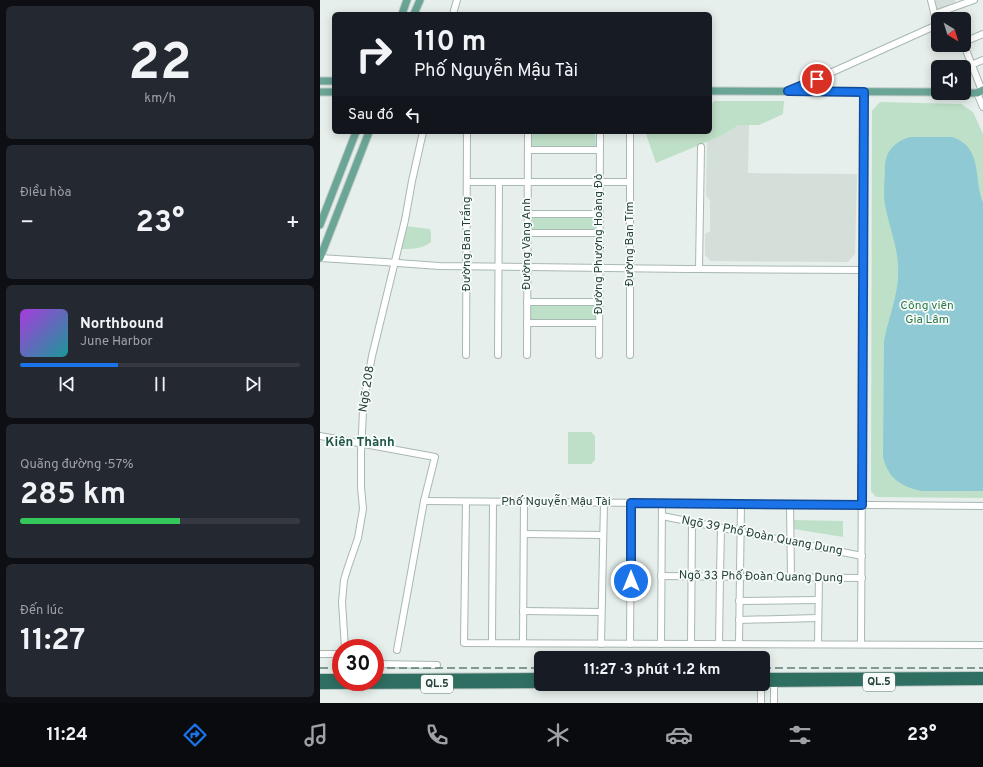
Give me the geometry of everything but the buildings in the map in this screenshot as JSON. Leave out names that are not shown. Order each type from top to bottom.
[{"type":"highway","name":"QL.5","points":[[770,681],[774,680],[983,676]]},
{"type":"highway","name":"QL.5","points":[[384,678],[534,677]]},
{"type":"highway","points":[[320,678],[332,678]]},
{"type":"highway","name":"QL.5","points":[[770,679],[983,682]]},
{"type":"highway","name":"QL.5","points":[[320,685],[534,684]]},
{"type":"main road","points":[[403,12],[407,0]]},
{"type":"main road","points":[[415,12],[420,0]]},
{"type":"main road","points":[[320,81],[332,81]]},
{"type":"main road","points":[[712,91],[931,92]]},
{"type":"main road","points":[[971,92],[981,91]]},
{"type":"main road","points":[[320,92],[332,92]]},
{"type":"main road","points":[[320,225],[355,134]]},
{"type":"main road","points":[[320,258],[368,134]]},
{"type":"street","points":[[454,12],[457,0]]},
{"type":"street","points":[[932,0],[935,12]]},
{"type":"street","points":[[941,12],[974,0]]},
{"type":"street","points":[[788,91],[931,28]]},
{"type":"street","points":[[971,40],[983,34]]},
{"type":"street","points":[[967,52],[981,91],[983,107]]},
{"type":"street","points":[[972,65],[983,60]]},
{"type":"street","points":[[861,644],[864,92]]},
{"type":"street","name":"Ngõ 208","points":[[344,639],[342,602],[344,580],[358,538],[363,509],[361,443],[366,389],[372,356],[424,134]]},
{"type":"street","name":"Đường Ban Trắng","points":[[466,355],[467,134]]},
{"type":"street","name":"Đường Vàng Anh","points":[[527,355],[528,134]]},
{"type":"street","name":"Đường Phượng Hoàng Đỏ","points":[[599,355],[600,134]]},
{"type":"street","name":"Đường Ban Tím","points":[[630,134],[630,355]]},
{"type":"street","points":[[699,269],[701,147]]},
{"type":"street","points":[[528,150],[600,150]]},
{"type":"street","points":[[467,182],[630,182]]},
{"type":"street","points":[[498,355],[499,182]]},
{"type":"street","points":[[527,214],[599,214]]},
{"type":"street","points":[[527,233],[599,233]]},
{"type":"street","points":[[320,258],[395,262],[430,266],[466,267],[863,270]]},
{"type":"street","points":[[527,302],[599,302]]},
{"type":"street","points":[[527,323],[599,323]]},
{"type":"street","points":[[320,436],[435,458],[424,501],[396,650]]},
{"type":"street","name":"Phố Nguyễn Mậu Tài","points":[[424,501],[983,506]]},
{"type":"street","points":[[466,502],[464,643],[983,644]]},
{"type":"street","points":[[492,643],[494,502]]},
{"type":"street","points":[[523,643],[524,502]]},
{"type":"street","points":[[601,644],[604,503]]},
{"type":"street","points":[[630,644],[631,503]]},
{"type":"street","points":[[661,644],[662,503]]},
{"type":"street","points":[[738,644],[741,504]]},
{"type":"street","points":[[790,504],[791,577]]},
{"type":"street","name":"Ngõ 39 Phố Đoàn Quang Dung","points":[[662,516],[862,556]]},
{"type":"street","points":[[691,644],[692,522]]},
{"type":"street","points":[[719,644],[721,528]]},
{"type":"street","points":[[524,534],[603,535]]},
{"type":"street","name":"Ngõ 33 Phố Đoàn Quang Dung","points":[[661,576],[862,578]]},
{"type":"street","points":[[818,644],[819,577]]},
{"type":"street","points":[[739,601],[818,600]]},
{"type":"street","points":[[523,611],[601,612]]},
{"type":"street","points":[[739,620],[818,618]]},
{"type":"street","points":[[320,654],[332,654]]},
{"type":"street","points":[[384,664],[437,665]]},
{"type":"street","points":[[774,680],[774,703]]},
{"type":"street","points":[[761,703],[762,691]]},
{"type":"shaded area","points":[[935,0],[955,0],[956,5],[937,10]]},
{"type":"shaded area","points":[[739,125],[749,125],[748,173],[857,174],[855,254],[848,262],[710,261],[705,255],[705,234],[710,231],[710,200],[706,196],[707,142],[721,136]]},
{"type":"green space","points":[[714,101],[784,101],[783,114],[759,125],[739,125],[721,136],[656,163],[646,134],[712,134],[712,103]]},
{"type":"green space","name":"Công viên Gia Lâm","points":[[880,102],[961,104],[973,112],[983,134],[983,498],[876,497],[871,491],[872,111]]},
{"type":"green space","points":[[532,134],[595,134],[596,147],[531,147]]},
{"type":"green space","points":[[527,214],[599,214],[599,233],[527,233]]},
{"type":"green space","points":[[406,226],[430,229],[431,242],[413,249],[401,249]]},
{"type":"green space","points":[[527,301],[599,302],[599,323],[527,323]]},
{"type":"green space","points":[[568,432],[591,432],[595,436],[595,460],[591,464],[568,464]]},
{"type":"green space","points":[[794,520],[843,521],[843,537],[794,529]]},
{"type":"water","name":"Công viên Gia Lâm","points":[[910,137],[952,137],[962,142],[969,148],[973,155],[975,164],[983,203],[983,491],[922,491],[908,487],[892,476],[888,471],[883,457],[884,341],[896,294],[898,275],[896,250],[884,200],[885,165],[887,155],[893,147],[900,141]]},
{"type":"railway","points":[[320,668],[332,668]]},
{"type":"railway","points":[[384,668],[534,668]]},
{"type":"railway","points":[[770,668],[983,668]]},
{"type":"district","name":"Kiên Thành","points":[[360,443]]},
{"type":"route","points":[[631,581],[631,503],[862,505],[864,92],[788,91],[817,79]]}]
